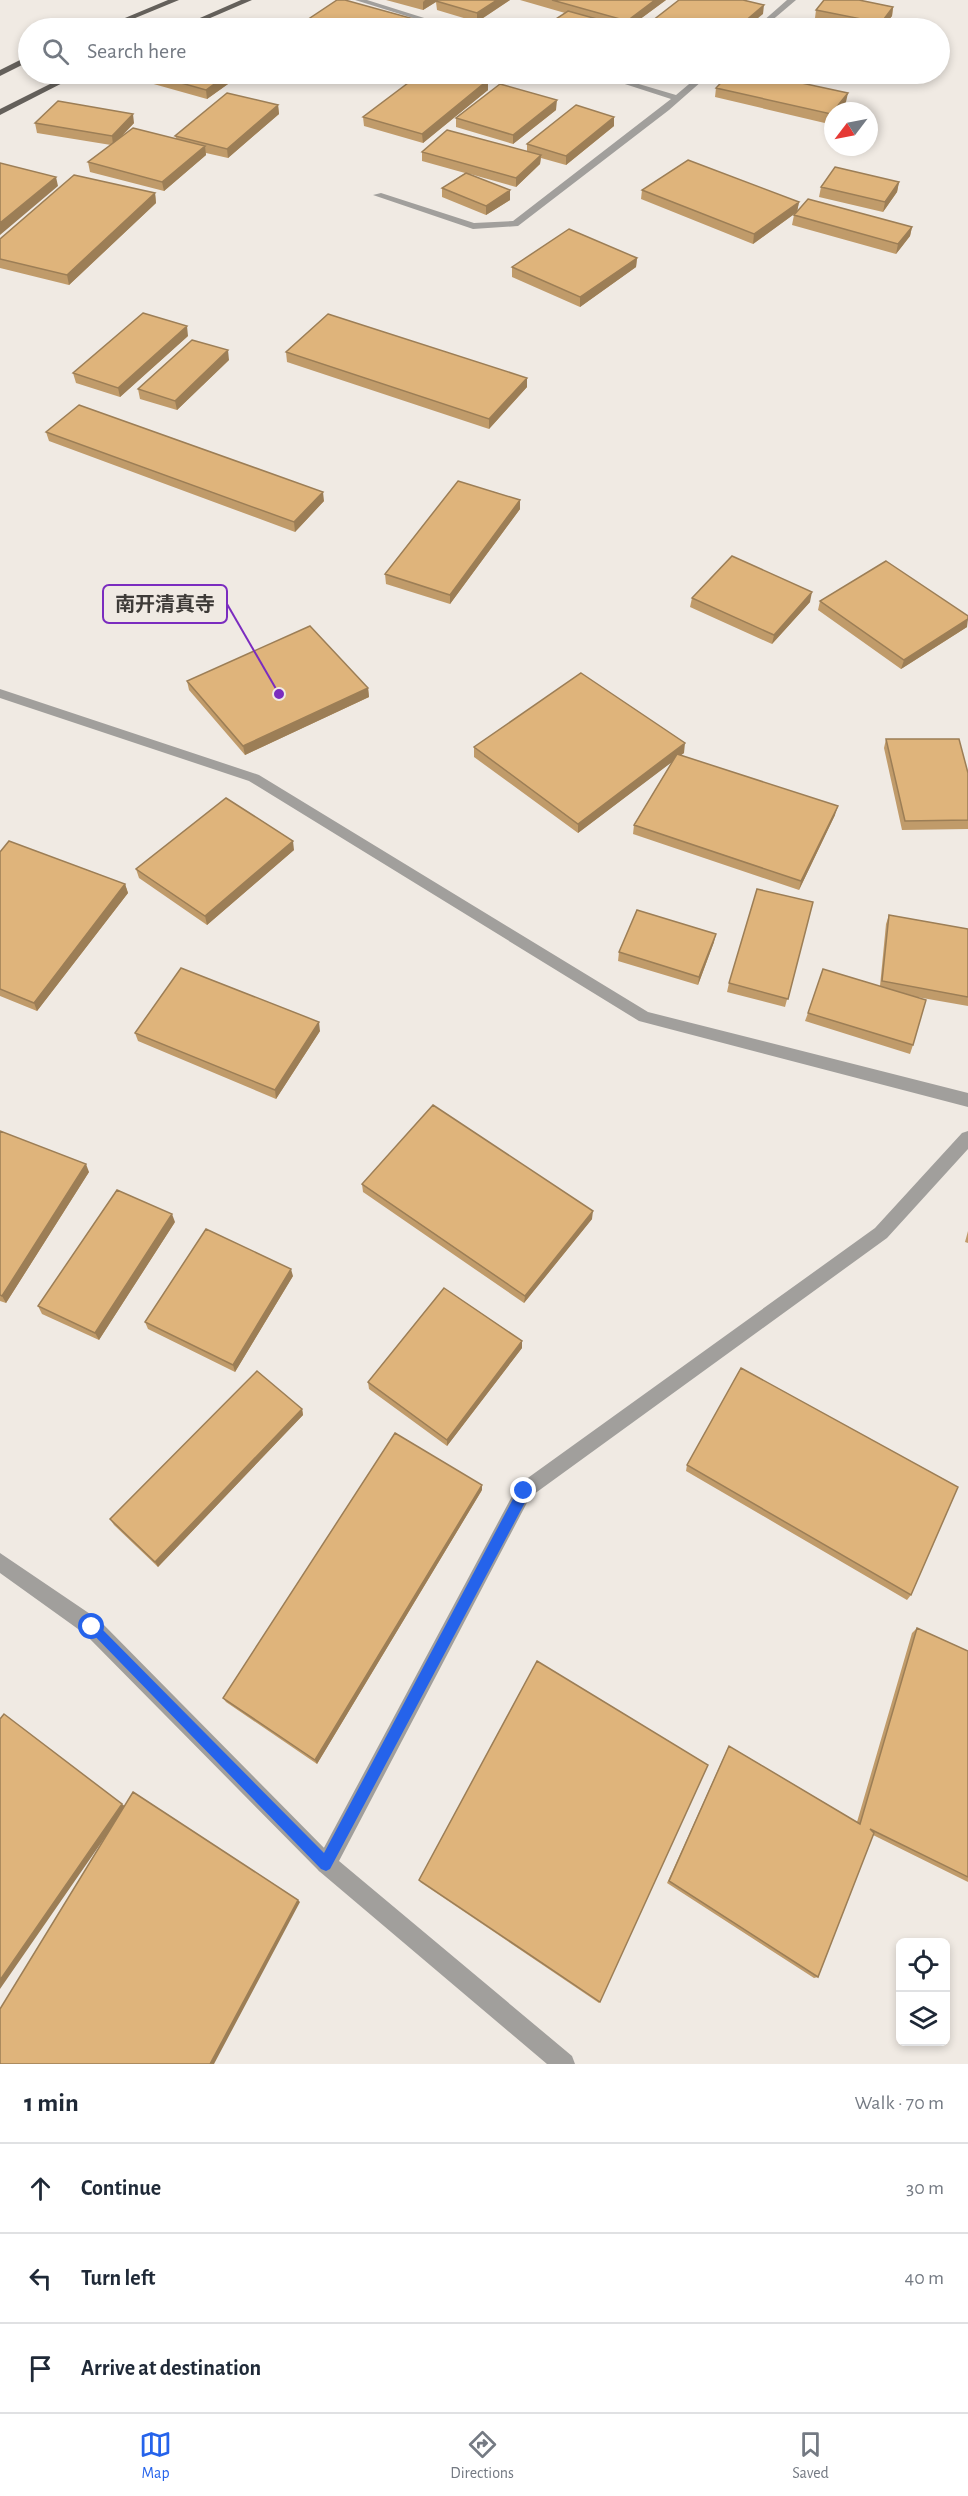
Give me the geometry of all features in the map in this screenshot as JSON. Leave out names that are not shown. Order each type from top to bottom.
[{"type":"main road","points":[[130,18],[175,0]]},
{"type":"main road","points":[[205,18],[248,0]]},
{"type":"main road","points":[[0,73],[18,64]]},
{"type":"main road","points":[[0,112],[56,84]]},
{"type":"street","points":[[359,0],[419,18]]},
{"type":"street","points":[[771,18],[792,0]]},
{"type":"street","points":[[631,84],[677,98]]},
{"type":"street","points":[[378,195],[473,226],[515,224],[694,84]]},
{"type":"street","points":[[0,693],[254,778],[644,1017],[968,1100]]},
{"type":"street","points":[[326,1864],[524,1491],[881,1233],[968,1138]]},
{"type":"street","points":[[0,1562],[92,1627],[326,1864],[564,2064]]},
{"type":"building","points":[[337,0],[345,0],[410,18],[310,18]]},
{"type":"building","points":[[497,0],[477,13],[436,1]]},
{"type":"building","points":[[552,0],[655,0],[631,18],[616,18]]},
{"type":"building","points":[[679,0],[743,0],[764,5],[749,18],[656,18]]},
{"type":"building","points":[[824,0],[859,0],[893,7],[885,18],[856,18],[816,10]]},
{"type":"building","points":[[568,11],[593,18],[557,18]]},
{"type":"building","points":[[185,84],[214,84],[206,90]]},
{"type":"building","points":[[407,84],[483,84],[422,134],[363,117]]},
{"type":"building","points":[[500,84],[557,100],[513,135],[456,118]]},
{"type":"building","points":[[720,84],[806,84],[848,93],[841,102],[824,102],[824,112],[716,88]]},
{"type":"building","points":[[227,93],[278,105],[227,149],[175,136]]},
{"type":"building","points":[[58,101],[133,114],[112,136],[35,123]]},
{"type":"building","points":[[576,105],[614,117],[566,156],[527,144]]},
{"type":"building","points":[[133,128],[205,146],[162,182],[88,162]]},
{"type":"building","points":[[447,130],[541,155],[516,178],[422,152]]},
{"type":"building","points":[[688,160],[799,202],[754,234],[642,190]]},
{"type":"building","points":[[0,163],[56,177],[0,223]]},
{"type":"building","points":[[835,167],[899,182],[885,202],[821,187]]},
{"type":"building","points":[[466,173],[510,190],[486,206],[442,188]]},
{"type":"building","points":[[74,175],[155,193],[67,275],[0,259],[0,239]]},
{"type":"building","points":[[808,199],[912,227],[898,244],[794,215]]},
{"type":"building","points":[[569,229],[637,258],[580,297],[512,267]]},
{"type":"building","points":[[143,313],[187,326],[118,388],[73,373]]},
{"type":"building","points":[[328,314],[527,378],[489,419],[286,352]]},
{"type":"building","points":[[192,340],[228,350],[175,401],[138,389]]},
{"type":"building","points":[[79,405],[323,492],[294,522],[46,432]]},
{"type":"building","points":[[458,481],[520,500],[450,595],[385,574]]},
{"type":"building","points":[[732,556],[812,592],[774,635],[692,598]]},
{"type":"building","points":[[886,561],[968,616],[968,619],[904,660],[820,601]]},
{"type":"building","points":[[310,626],[368,688],[243,746],[187,681]]},
{"type":"building","points":[[581,673],[685,743],[578,824],[474,747]]},
{"type":"building","points":[[886,739],[959,739],[968,773],[968,820],[905,821]]},
{"type":"building","points":[[677,754],[838,806],[801,881],[634,825]]},
{"type":"building","points":[[226,798],[293,841],[205,916],[136,869]]},
{"type":"building","points":[[9,841],[125,884],[34,1003],[0,989],[0,852]]},
{"type":"building","points":[[757,889],[813,902],[788,999],[729,983]]},
{"type":"building","points":[[637,910],[716,934],[699,977],[619,952]]},
{"type":"building","points":[[889,915],[968,929],[968,997],[882,981]]},
{"type":"building","points":[[181,968],[319,1022],[275,1090],[135,1033]]},
{"type":"building","points":[[823,969],[926,1000],[913,1045],[808,1013]]},
{"type":"building","points":[[433,1105],[593,1211],[525,1296],[362,1184]]},
{"type":"building","points":[[0,1131],[86,1164],[2,1296],[0,1295]]},
{"type":"building","points":[[117,1190],[172,1214],[95,1333],[38,1306]]},
{"type":"building","points":[[206,1229],[291,1269],[233,1365],[145,1322]]},
{"type":"building","points":[[444,1288],[522,1341],[447,1440],[368,1382]]},
{"type":"building","points":[[741,1368],[958,1487],[911,1595],[687,1465]]},
{"type":"building","points":[[257,1371],[302,1409],[155,1562],[110,1519]]},
{"type":"building","points":[[395,1433],[482,1485],[315,1760],[223,1698]]},
{"type":"building","points":[[917,1628],[968,1651],[968,1877],[870,1829],[874,1833],[818,1977],[669,1881],[729,1746],[860,1824]]},
{"type":"building","points":[[537,1661],[708,1765],[600,2002],[419,1880]]},
{"type":"building","points":[[4,1714],[122,1804],[0,1980],[0,1719]]},
{"type":"building","points":[[133,1792],[298,1900],[210,2064],[0,2064],[0,2009]]},
{"type":"place","name":"南开清真寺","points":[[279,694]]},
{"type":"route","points":[[92,1627],[326,1864],[524,1491]]}]
